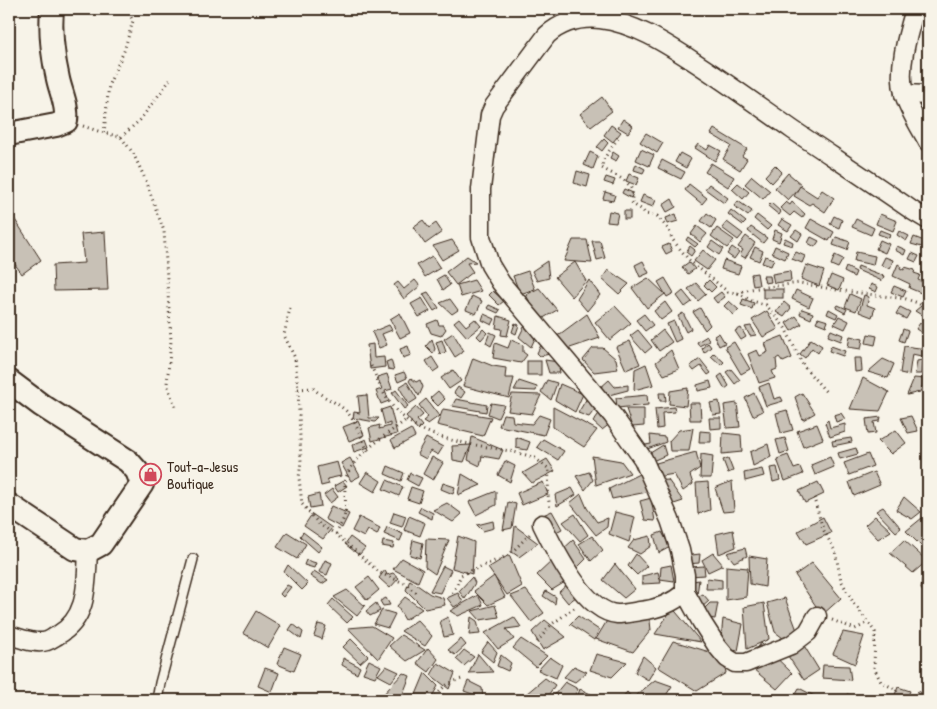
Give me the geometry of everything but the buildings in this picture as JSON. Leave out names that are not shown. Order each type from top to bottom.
[{"type":"street","points":[[9,134],[56,125],[66,121],[67,111],[58,77],[51,25],[52,9]]},
{"type":"street","points":[[915,9],[901,74],[904,94],[928,142]]},
{"type":"street","points":[[817,616],[808,632],[791,645],[746,663],[735,663],[727,658],[700,621],[686,592],[680,550],[670,520],[643,459],[613,416],[501,283],[490,265],[481,237],[481,189],[490,115],[494,106],[547,35],[556,27],[571,21],[601,19],[629,27],[659,39],[928,220]]},
{"type":"street","points":[[904,94],[928,95]]},
{"type":"street","points":[[9,381],[41,405],[128,461],[137,472],[142,484],[101,544],[88,551],[75,549],[9,505]]},
{"type":"street","points":[[542,524],[564,567],[590,598],[607,611],[616,614],[649,610],[678,600],[686,592]]},
{"type":"street","points":[[9,635],[46,642],[65,631],[76,620],[84,601],[88,551]]},
{"type":"lane","points":[[157,700],[193,559]]},
{"type":"path","points":[[104,133],[109,84],[124,51],[133,21],[127,9]]},
{"type":"path","points":[[122,137],[140,120],[170,80]]},
{"type":"path","points":[[66,121],[122,137],[133,153],[147,182],[164,230],[171,341],[167,384],[176,408]]},
{"type":"path","points":[[618,138],[602,160],[602,168],[619,179],[625,180],[634,194],[631,201],[634,206],[643,210],[646,214],[657,216],[669,230],[672,239],[690,260],[728,292],[738,293],[752,301],[766,305],[785,328],[804,368],[826,392]]},
{"type":"path","points":[[738,293],[750,289],[800,283],[906,299],[918,303],[928,310]]},
{"type":"path","points":[[290,308],[284,335],[294,358],[298,389],[301,452],[299,478],[302,504],[320,525],[336,534],[380,573],[404,583],[418,594]]},
{"type":"path","points":[[371,366],[387,397],[406,420],[436,436],[453,442],[518,453],[535,458],[548,469],[548,494],[551,515],[542,524],[538,525],[509,555],[461,575],[453,593]]},
{"type":"path","points":[[298,389],[313,388],[321,396],[339,405],[346,411],[368,450]]},
{"type":"path","points":[[336,534],[345,514],[346,478],[356,461],[406,420]]},
{"type":"path","points":[[815,502],[823,529],[835,551],[841,580],[853,602],[875,632],[874,668],[881,682],[897,690],[893,700]]},
{"type":"path","points":[[537,642],[552,624],[590,598]]},
{"type":"path","points":[[817,616],[855,629],[868,622]]},
{"type":"path","points":[[433,700],[444,686],[450,682],[462,679]]},
{"type":"place","name":"Tout-a-Jesus Boutique","points":[[151,475]]}]
